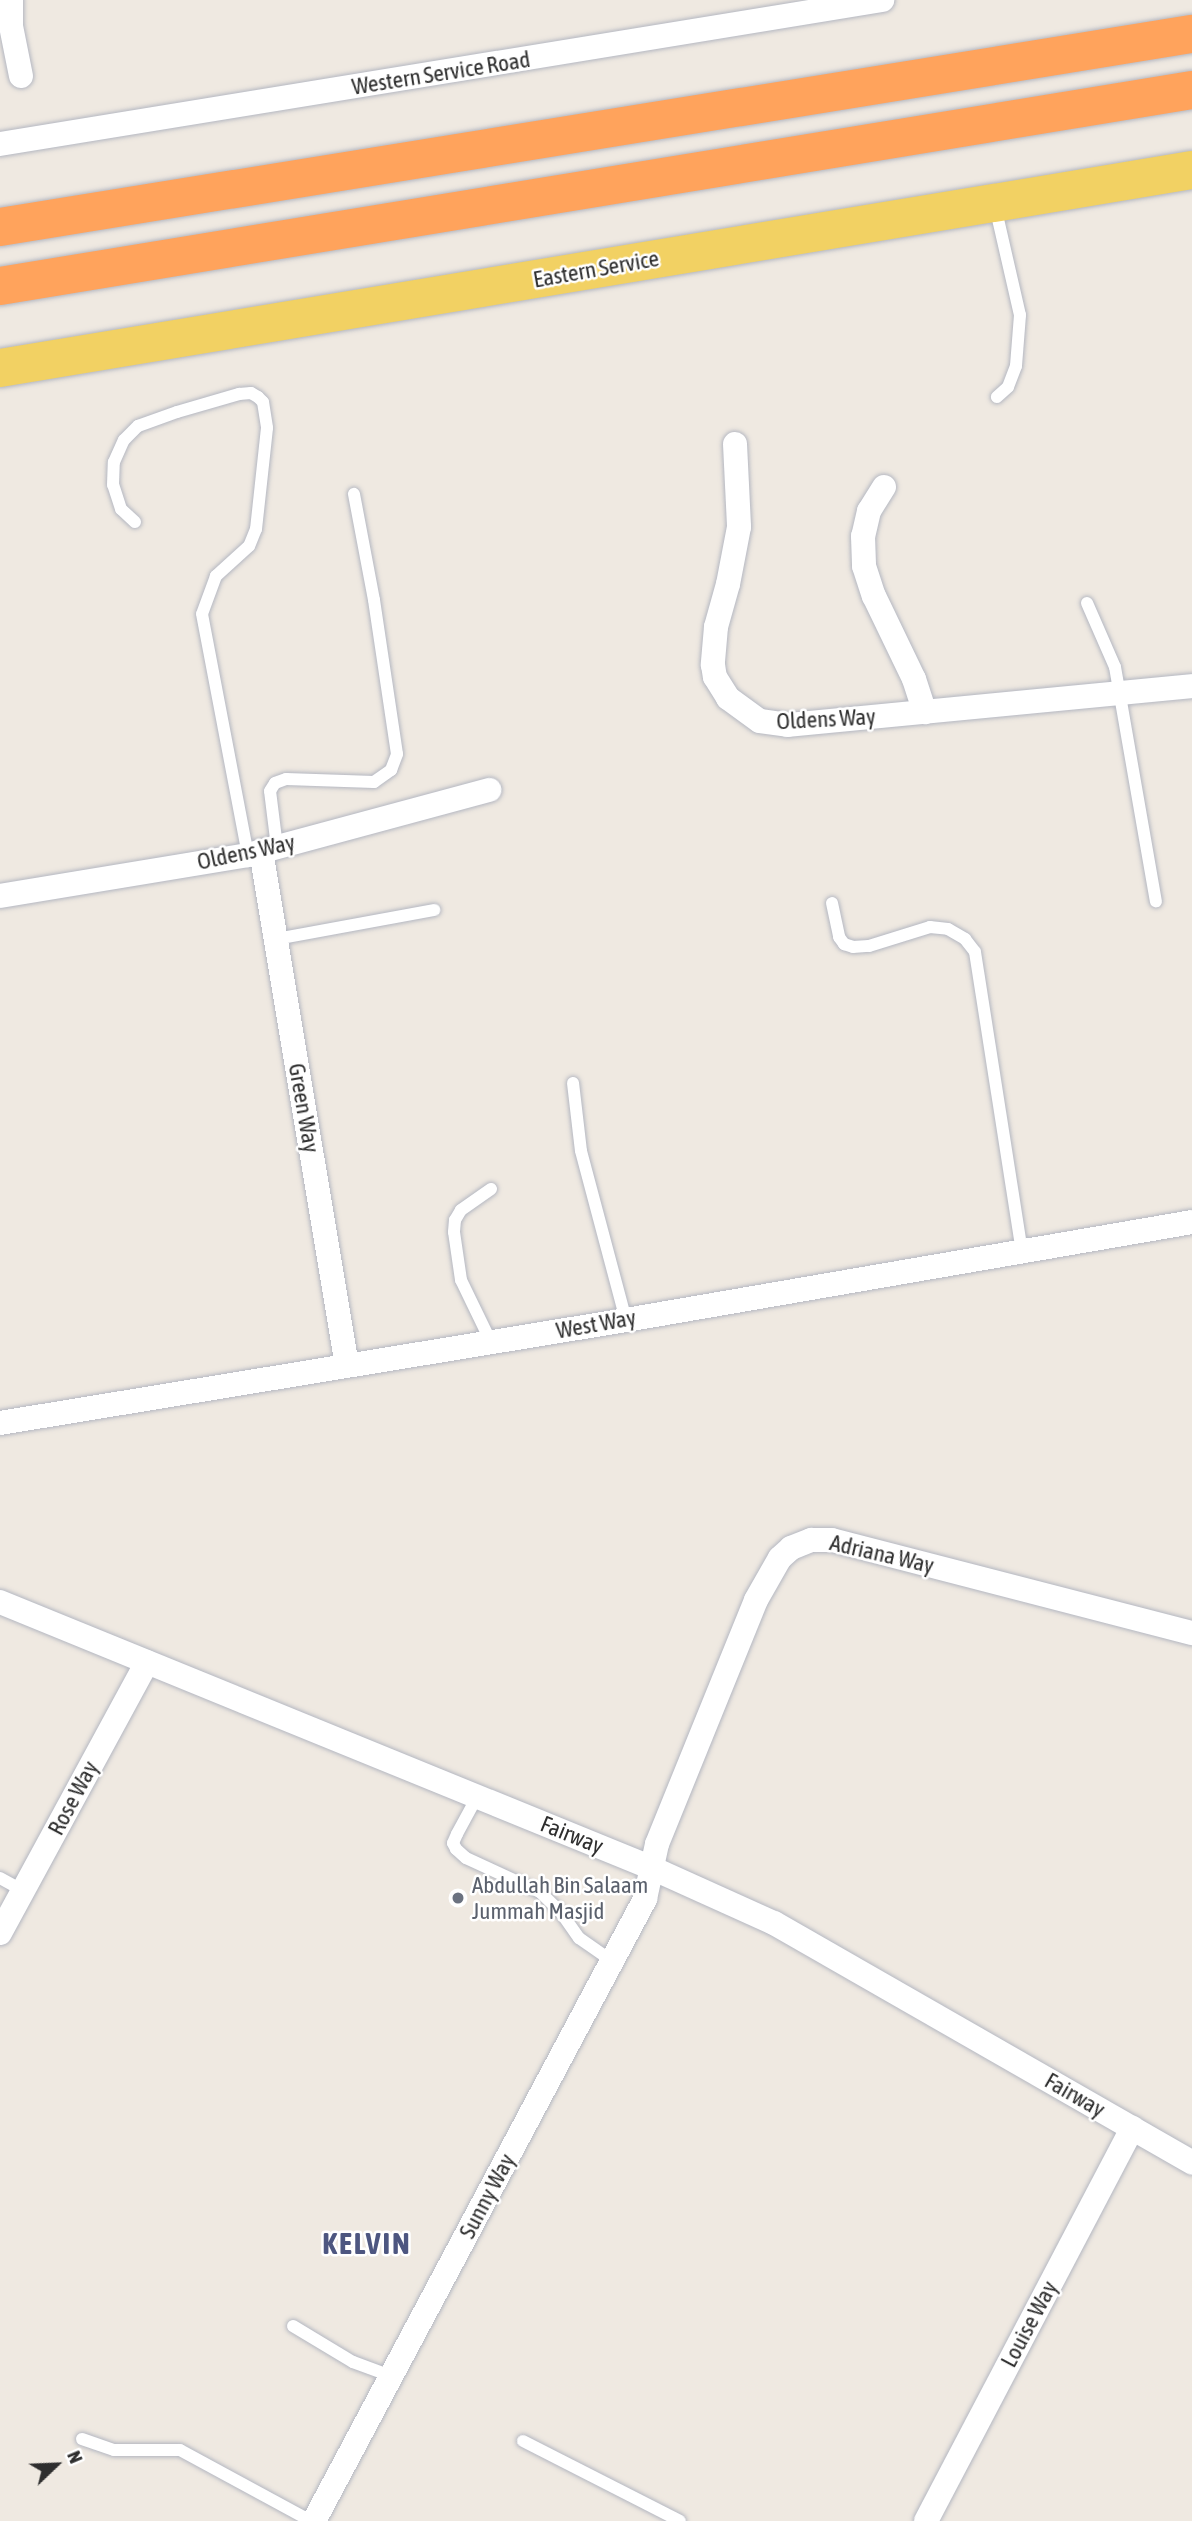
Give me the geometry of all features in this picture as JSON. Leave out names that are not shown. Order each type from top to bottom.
[{"type":"highway","points":[[0,227],[1192,34]]},
{"type":"highway","points":[[0,286],[1192,90]]},
{"type":"main road","name":"Eastern Service","points":[[0,368],[1192,170]]},
{"type":"street","points":[[11,0],[11,26],[21,76]]},
{"type":"street","name":"Western Service Road","points":[[0,144],[882,0]]},
{"type":"street","name":"Oldens Way","points":[[735,443],[739,527],[729,583],[716,627],[713,664],[721,690],[746,713],[773,725],[1192,687]]},
{"type":"street","points":[[884,487],[869,511],[863,536],[864,566],[874,596],[914,679],[925,712]]},
{"type":"street","name":"Oldens Way","points":[[0,896],[262,851],[489,790]]},
{"type":"street","name":"Green Way","points":[[262,851],[347,1366]]},
{"type":"street","name":"West Way","points":[[0,1423],[626,1320],[1192,1222]]},
{"type":"street","name":"Adriana Way","points":[[652,1868],[657,1844],[755,1600],[780,1558],[791,1548],[811,1540],[832,1540],[1192,1633]]},
{"type":"street","name":"Fairway","points":[[0,1602],[652,1868],[774,1923],[1192,2162]]},
{"type":"street","name":"Rose Way","points":[[0,1933],[147,1662]]},
{"type":"street","name":"Sunny Way","points":[[312,2521],[645,1899],[652,1868]]},
{"type":"street","name":"Louise Way","points":[[926,2521],[1132,2128]]},
{"type":"lane","points":[[995,202],[1020,316],[1016,366],[1008,387],[997,397]]},
{"type":"lane","points":[[135,522],[121,509],[114,485],[114,462],[124,440],[138,426],[239,394],[251,393],[263,402],[267,428],[256,529],[249,546],[216,576],[202,614],[262,851]]},
{"type":"lane","points":[[262,851],[270,791],[275,783],[286,779],[374,782],[391,770],[397,754],[374,600],[354,494]]},
{"type":"lane","points":[[1087,603],[1110,653],[1120,693],[1156,901]]},
{"type":"lane","points":[[832,903],[839,937],[853,947],[869,946],[930,927],[948,929],[965,939],[975,952],[1022,1251]]},
{"type":"lane","points":[[276,939],[434,910]]},
{"type":"lane","points":[[573,1083],[581,1151],[626,1320]]},
{"type":"lane","points":[[491,1189],[461,1210],[455,1220],[454,1232],[461,1280],[491,1342]]},
{"type":"lane","points":[[477,1797],[453,1843],[456,1849],[466,1858],[540,1892],[560,1911],[579,1938],[612,1961]]},
{"type":"lane","points":[[0,1878],[23,1891]]},
{"type":"lane","points":[[293,2326],[353,2361],[391,2376]]},
{"type":"lane","points":[[82,2439],[114,2450],[180,2450],[312,2521]]},
{"type":"lane","points":[[523,2441],[680,2521]]},
{"type":"place","name":"Abdullah Bin Salaam Jummah Masjid","points":[[458,1898]]},
{"type":"district","name":"KELVIN","points":[[367,2243]]}]
